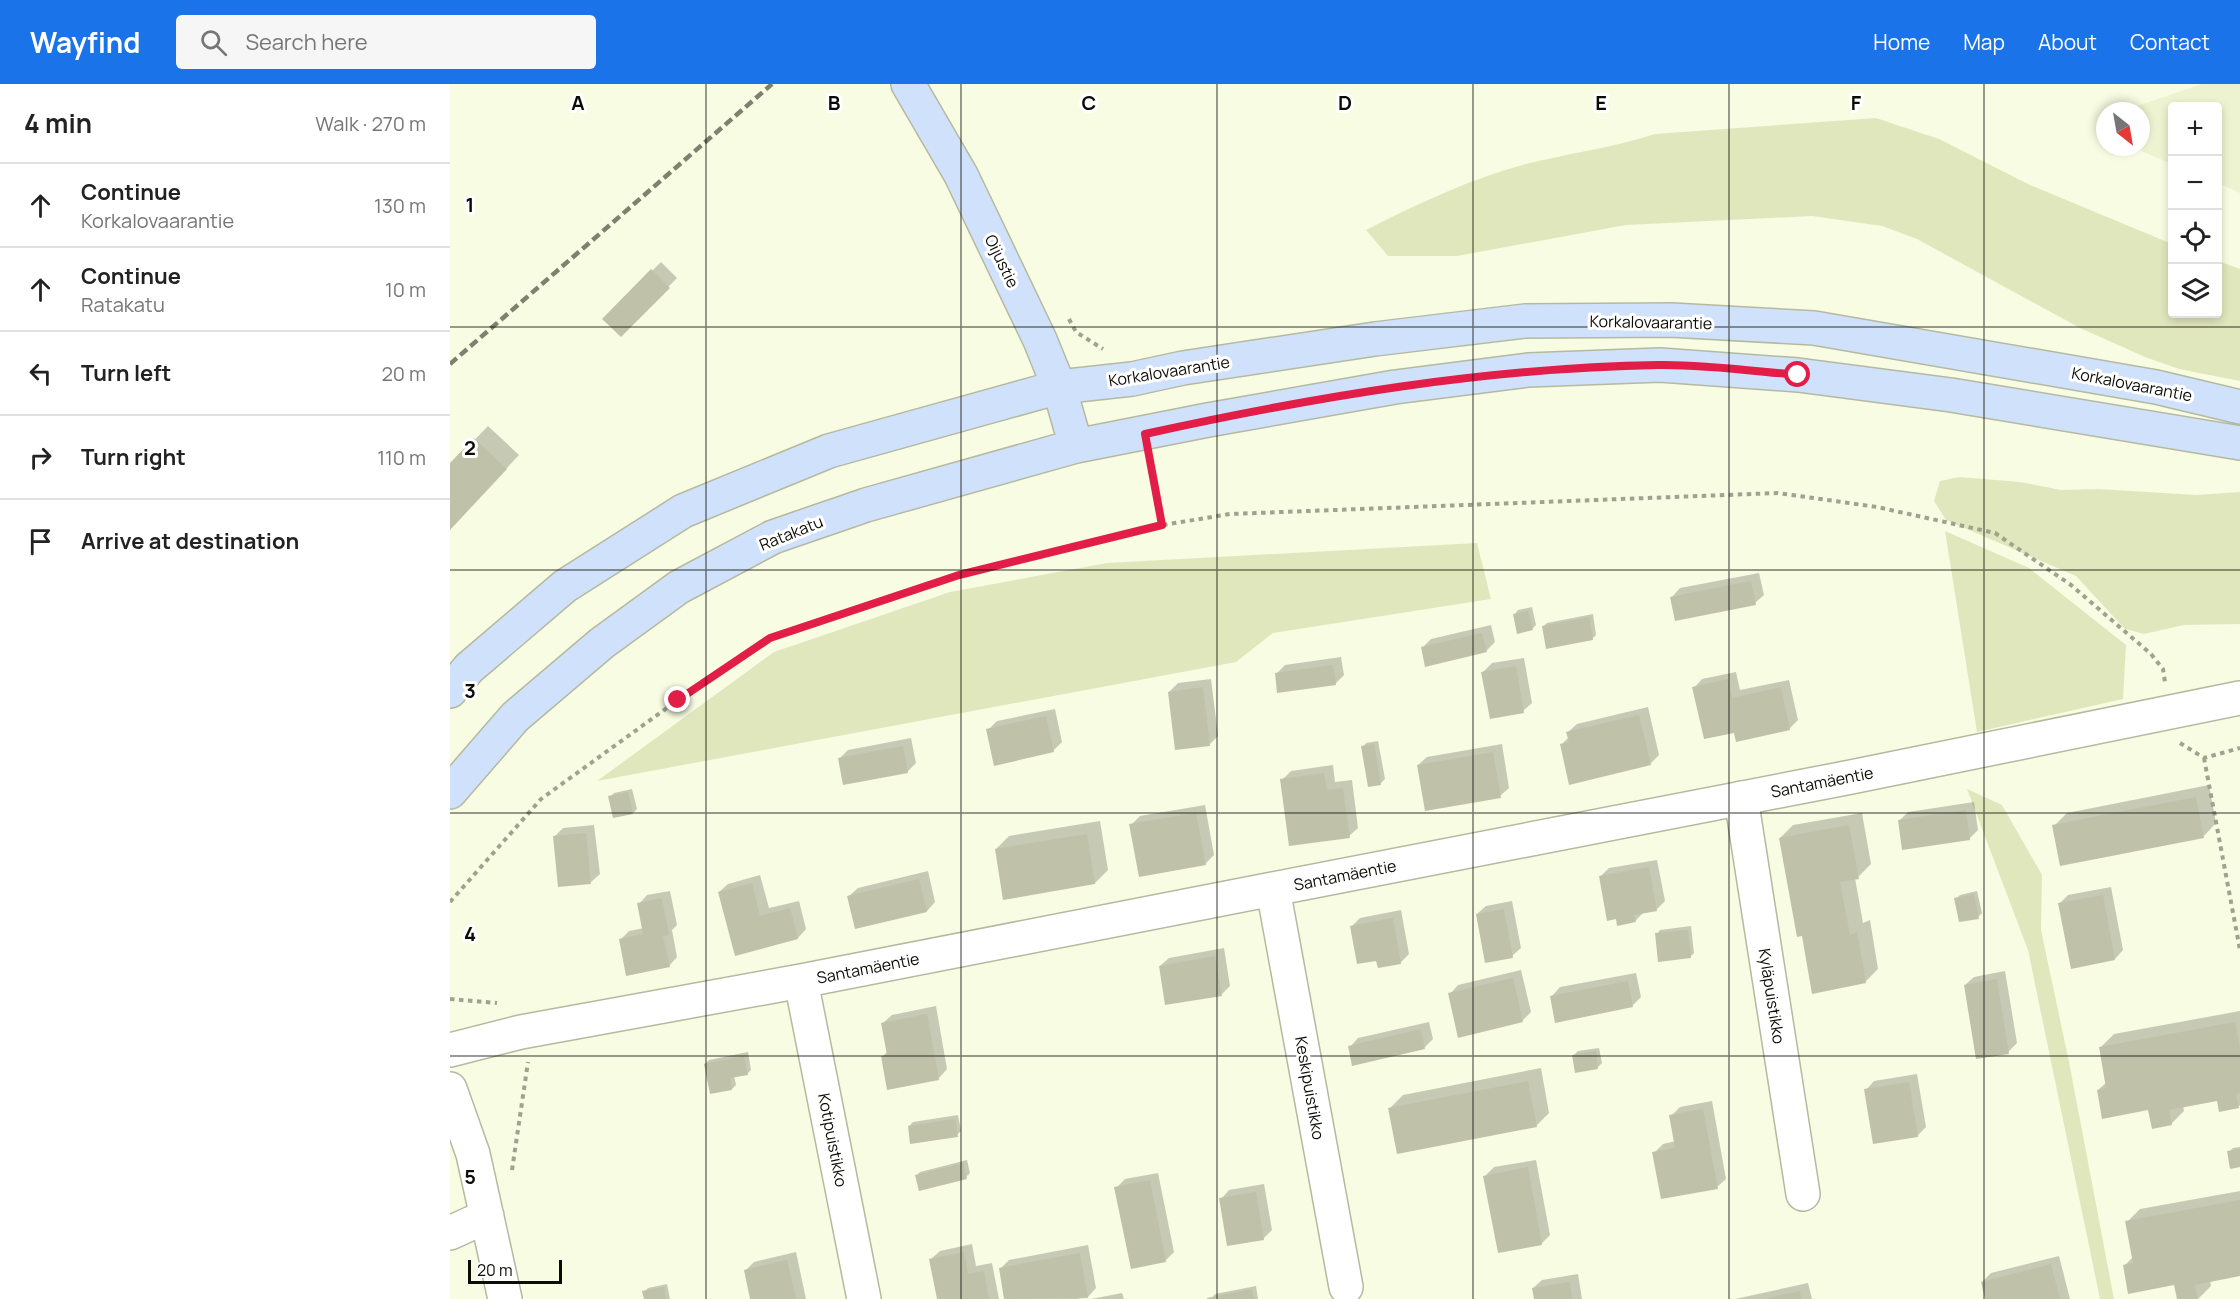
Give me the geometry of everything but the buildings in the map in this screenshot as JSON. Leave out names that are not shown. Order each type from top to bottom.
[{"type":"street","name":"Oijustie","points":[[908,84],[961,175],[1040,340],[1059,387],[1076,446]]},
{"type":"street","name":"Korkalovaarantie","points":[[1059,387],[1132,379],[1183,368],[1375,339],[1525,321],[1671,320],[1814,328],[2156,387],[2240,407]]},
{"type":"street","name":"Ratakatu","points":[[450,792],[515,717],[602,643],[679,586],[773,537],[866,504],[1076,446],[1208,420],[1395,387],[1517,372],[1660,365],[1798,375],[1951,395],[2240,444]]},
{"type":"street","points":[[450,691],[469,668],[565,586],[683,511],[829,451],[1059,387]]},
{"type":"street","name":"Santamäentie","points":[[450,1050],[521,1032],[801,981],[1273,890],[2171,712],[2239,706]]},
{"type":"street","name":"Kyläpuistikko","points":[[1741,798],[1803,1194]]},
{"type":"street","name":"Keskipuistikko","points":[[1273,890],[1346,1287]]},
{"type":"street","name":"Kotipuistikko","points":[[801,981],[864,1299]]},
{"type":"street","points":[[450,1089],[473,1154],[505,1299]]},
{"type":"street","points":[[450,1233],[487,1216]]},
{"type":"path","points":[[1145,434],[1162,525]]},
{"type":"path","points":[[450,902],[541,799],[678,700],[770,638],[959,575],[1162,525],[1230,513],[1778,493],[1878,507],[1995,533],[2071,585],[2151,654],[2163,669],[2171,712]]},
{"type":"path","points":[[2204,758],[2240,950]]},
{"type":"path","points":[[450,999],[508,1003],[521,1032],[528,1059],[511,1177]]},
{"type":"shaded area","points":[[2202,84],[2240,84],[2240,193],[2222,185],[2222,102],[2168,102],[2168,162],[2150,155],[2149,102]]},
{"type":"shaded area","points":[[1876,118],[1939,139],[2030,185],[2168,242],[2168,318],[2222,318],[2222,262],[2240,269],[2240,381],[2179,369],[2145,357],[2080,328],[1917,239],[1882,226],[1812,216],[1626,225],[1457,256],[1388,256],[1366,230],[1444,193],[1505,170],[1655,134]]},
{"type":"shaded area","points":[[1959,477],[2020,482],[2061,490],[2098,489],[2197,495],[2240,492],[2240,624],[2184,625],[2144,634],[2125,629],[2076,576],[1946,520],[1934,501],[1940,481]]},
{"type":"shaded area","points":[[1945,531],[2029,568],[2126,645],[2123,699],[1977,732]]},
{"type":"shaded area","points":[[1477,543],[1491,599],[1273,633],[1236,662],[597,781],[774,652],[950,592],[1107,563]]},
{"type":"shaded area","points":[[1967,789],[2002,805],[2042,875],[2041,930],[2069,1062],[2114,1299],[2100,1299],[2028,950]]},
{"type":"railway","points":[[450,364],[772,84]]},
{"type":"route","points":[[678,700],[770,638],[959,575],[1162,525],[1145,434],[1208,420],[1395,387],[1528,370],[1660,365],[1798,375]]}]
